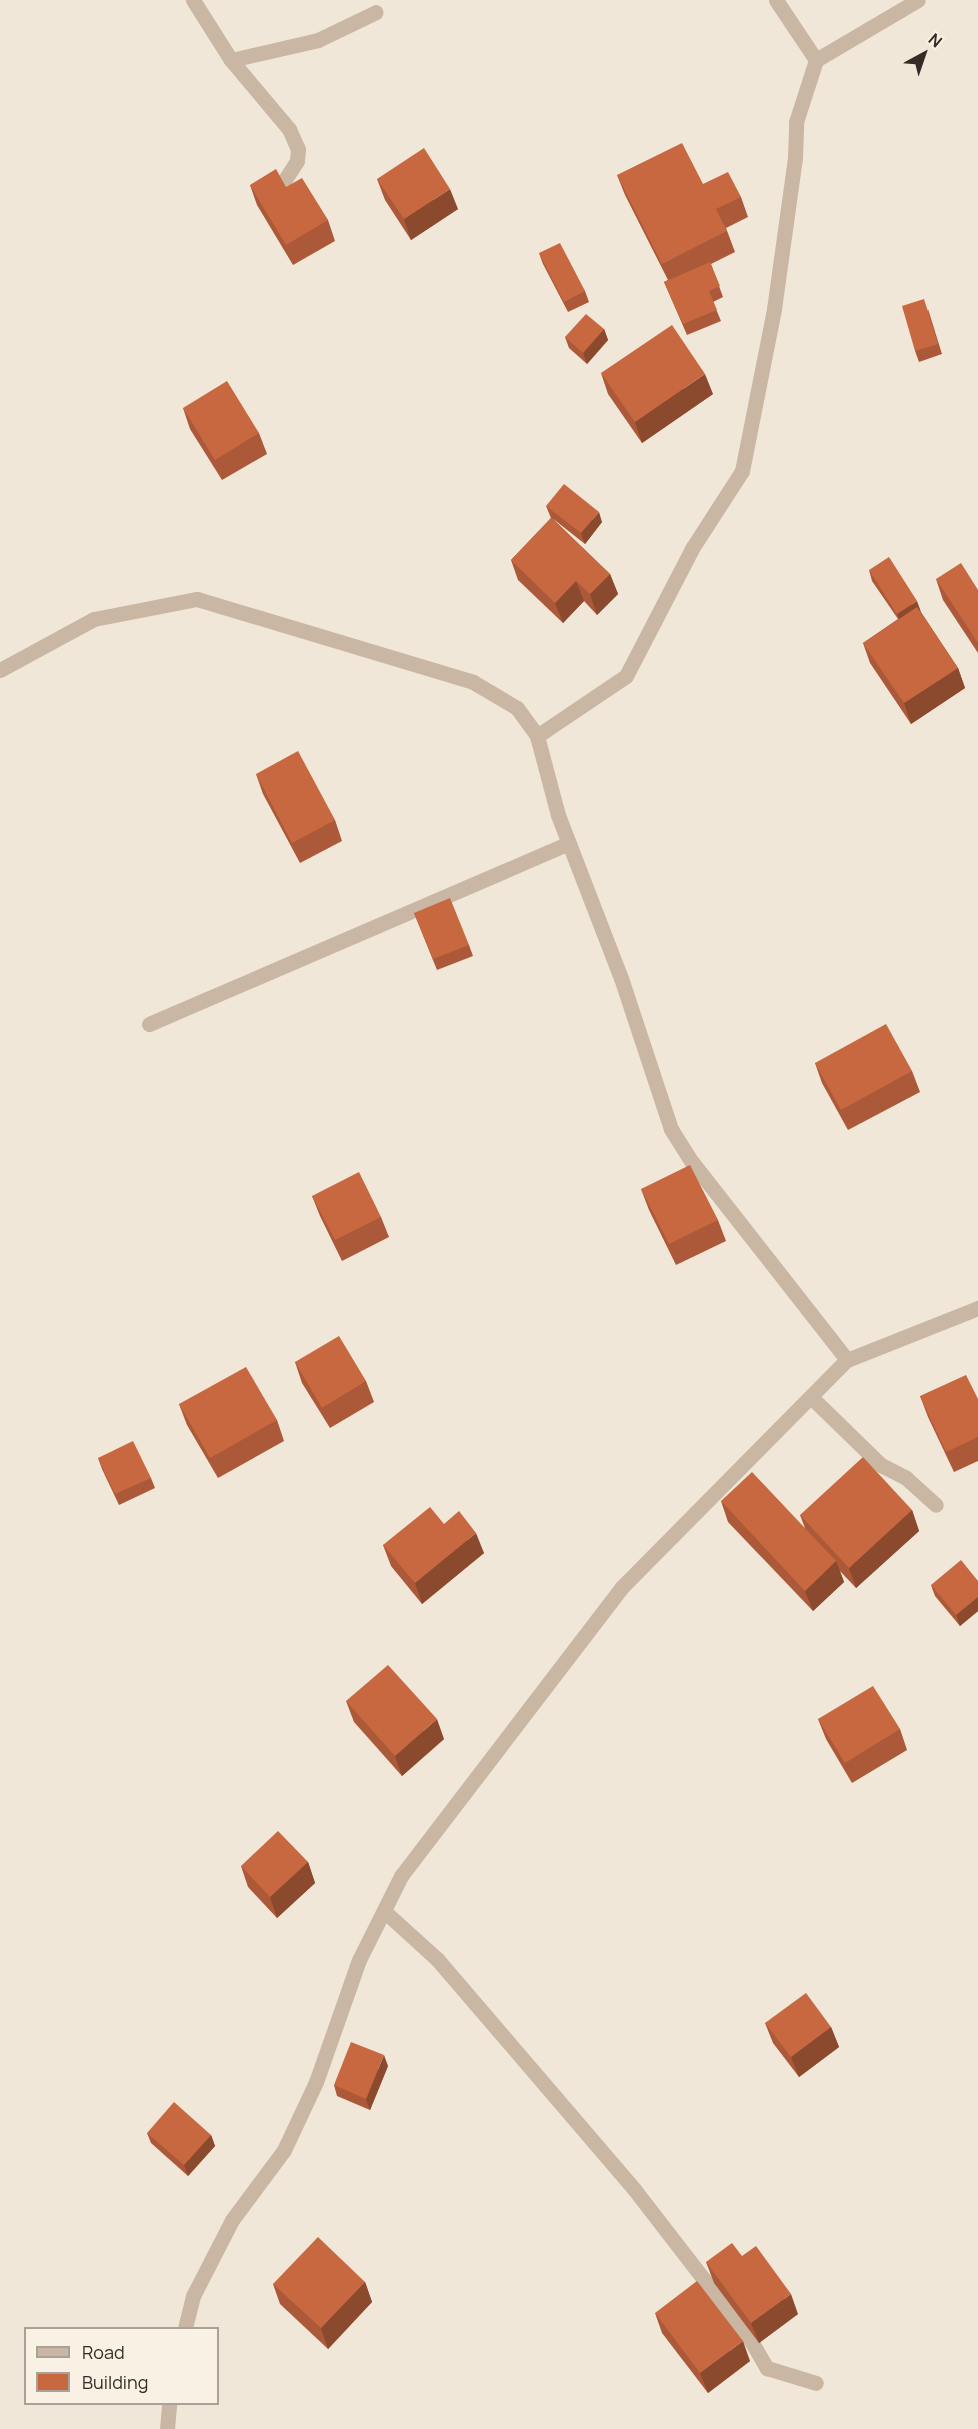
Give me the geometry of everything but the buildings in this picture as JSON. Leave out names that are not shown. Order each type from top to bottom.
[{"type":"street","points":[[193,0],[231,60],[289,129],[298,149],[297,161],[279,189]]},
{"type":"street","points":[[776,0],[816,60]]},
{"type":"street","points":[[537,736],[626,676],[693,547],[742,471],[774,309],[795,158],[796,122],[816,60],[918,0]]},
{"type":"street","points":[[231,60],[318,40],[376,12]]},
{"type":"street","points":[[0,670],[94,619],[197,599],[473,681],[517,708],[537,736],[569,843],[621,978],[671,1129],[692,1162],[847,1360]]},
{"type":"street","points":[[149,1024],[569,843]]},
{"type":"street","points":[[185,2327],[193,2296],[232,2220],[284,2150],[316,2082],[359,1960],[401,1876],[622,1587],[847,1360],[978,1308]]},
{"type":"street","points":[[811,1397],[881,1465],[906,1478],[936,1505]]},
{"type":"street","points":[[384,1911],[437,1959],[634,2189],[750,2339],[767,2368],[816,2383]]},
{"type":"street","points":[[167,2429],[169,2405]]}]
